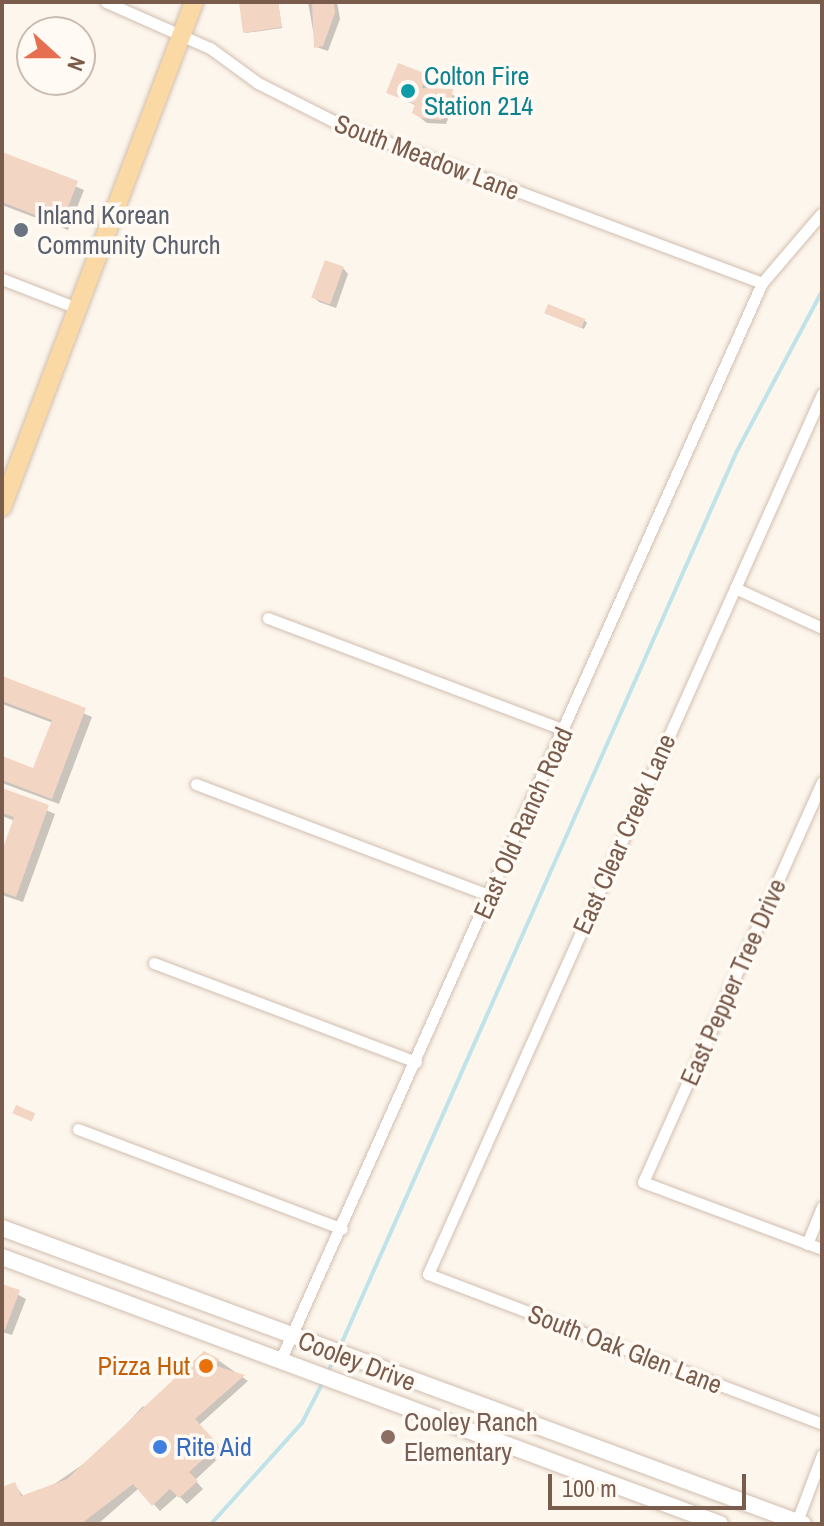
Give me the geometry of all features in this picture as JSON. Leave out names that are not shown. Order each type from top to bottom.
[{"type":"main road","points":[[2,507],[194,2]]},
{"type":"street","name":"South Meadow Lane","points":[[106,2],[181,35],[339,124],[762,283]]},
{"type":"street","name":"East Old Ranch Road","points":[[280,1361],[491,896],[762,283],[821,214]]},
{"type":"street","points":[[2,279],[77,308]]},
{"type":"street","name":"East Clear Creek Lane","points":[[428,1274],[822,394]]},
{"type":"street","points":[[735,588],[822,628]]},
{"type":"street","points":[[268,618],[564,730]]},
{"type":"street","name":"East Pepper Tree Drive","points":[[807,1244],[643,1182],[822,782]]},
{"type":"street","points":[[196,784],[491,896]]},
{"type":"street","points":[[154,963],[416,1062]]},
{"type":"street","points":[[78,1129],[342,1229]]},
{"type":"street","points":[[822,1207],[807,1244],[822,1249]]},
{"type":"street","name":"Cooley Drive","points":[[2,1228],[799,1523]]},
{"type":"street","points":[[41,1272],[51,1247]]},
{"type":"street","name":"Cooley Drive","points":[[2,1257],[720,1524]]},
{"type":"street","name":"South Oak Glen Lane","points":[[428,1274],[822,1424]]},
{"type":"street","points":[[173,1320],[182,1295]]},
{"type":"street","points":[[401,1405],[410,1381]]},
{"type":"street","points":[[799,1523],[822,1455]]},
{"type":"building","points":[[239,2],[278,2],[282,27],[243,33]]},
{"type":"building","points":[[312,2],[334,2],[335,13],[323,46],[314,48]]},
{"type":"building","name":"Colton Fire Station 214","points":[[398,63],[427,74],[422,88],[453,89],[450,112],[441,120],[421,118],[412,113],[415,104],[386,93]]},
{"type":"building","points":[[2,152],[78,181],[61,225],[2,202]]},
{"type":"building","points":[[325,260],[344,267],[330,304],[311,298]]},
{"type":"building","points":[[548,304],[585,319],[581,328],[544,313]]},
{"type":"building","points":[[2,676],[86,708],[52,799],[2,780],[2,756],[33,768],[52,720],[2,701]]},
{"type":"building","points":[[2,788],[49,805],[16,897],[2,892],[2,851],[14,817],[2,813]]},
{"type":"building","points":[[16,1105],[35,1113],[32,1121],[12,1113]]},
{"type":"building","points":[[2,1284],[20,1290],[5,1330],[2,1328]]},
{"type":"building","points":[[204,1351],[219,1359],[216,1366],[245,1375],[195,1419],[219,1445],[189,1472],[198,1481],[179,1498],[170,1489],[152,1506],[133,1484],[81,1524],[2,1524],[2,1487],[15,1482],[21,1496],[67,1479]]},
{"type":"waterway","points":[[339,1349],[737,451],[822,291]]},
{"type":"waterway","points":[[327,1374],[335,1357]]},
{"type":"waterway","points":[[211,1524],[302,1423],[323,1382]]},
{"type":"place","name":"Colton Fire Station 214","points":[[408,91]]},
{"type":"place","name":"Inland Korean Community Church","points":[[21,230]]},
{"type":"place","name":"Pizza Hut","points":[[206,1366]]},
{"type":"place","name":"Cooley Ranch Elementary","points":[[388,1437]]},
{"type":"place","name":"Rite Aid","points":[[160,1447]]}]
